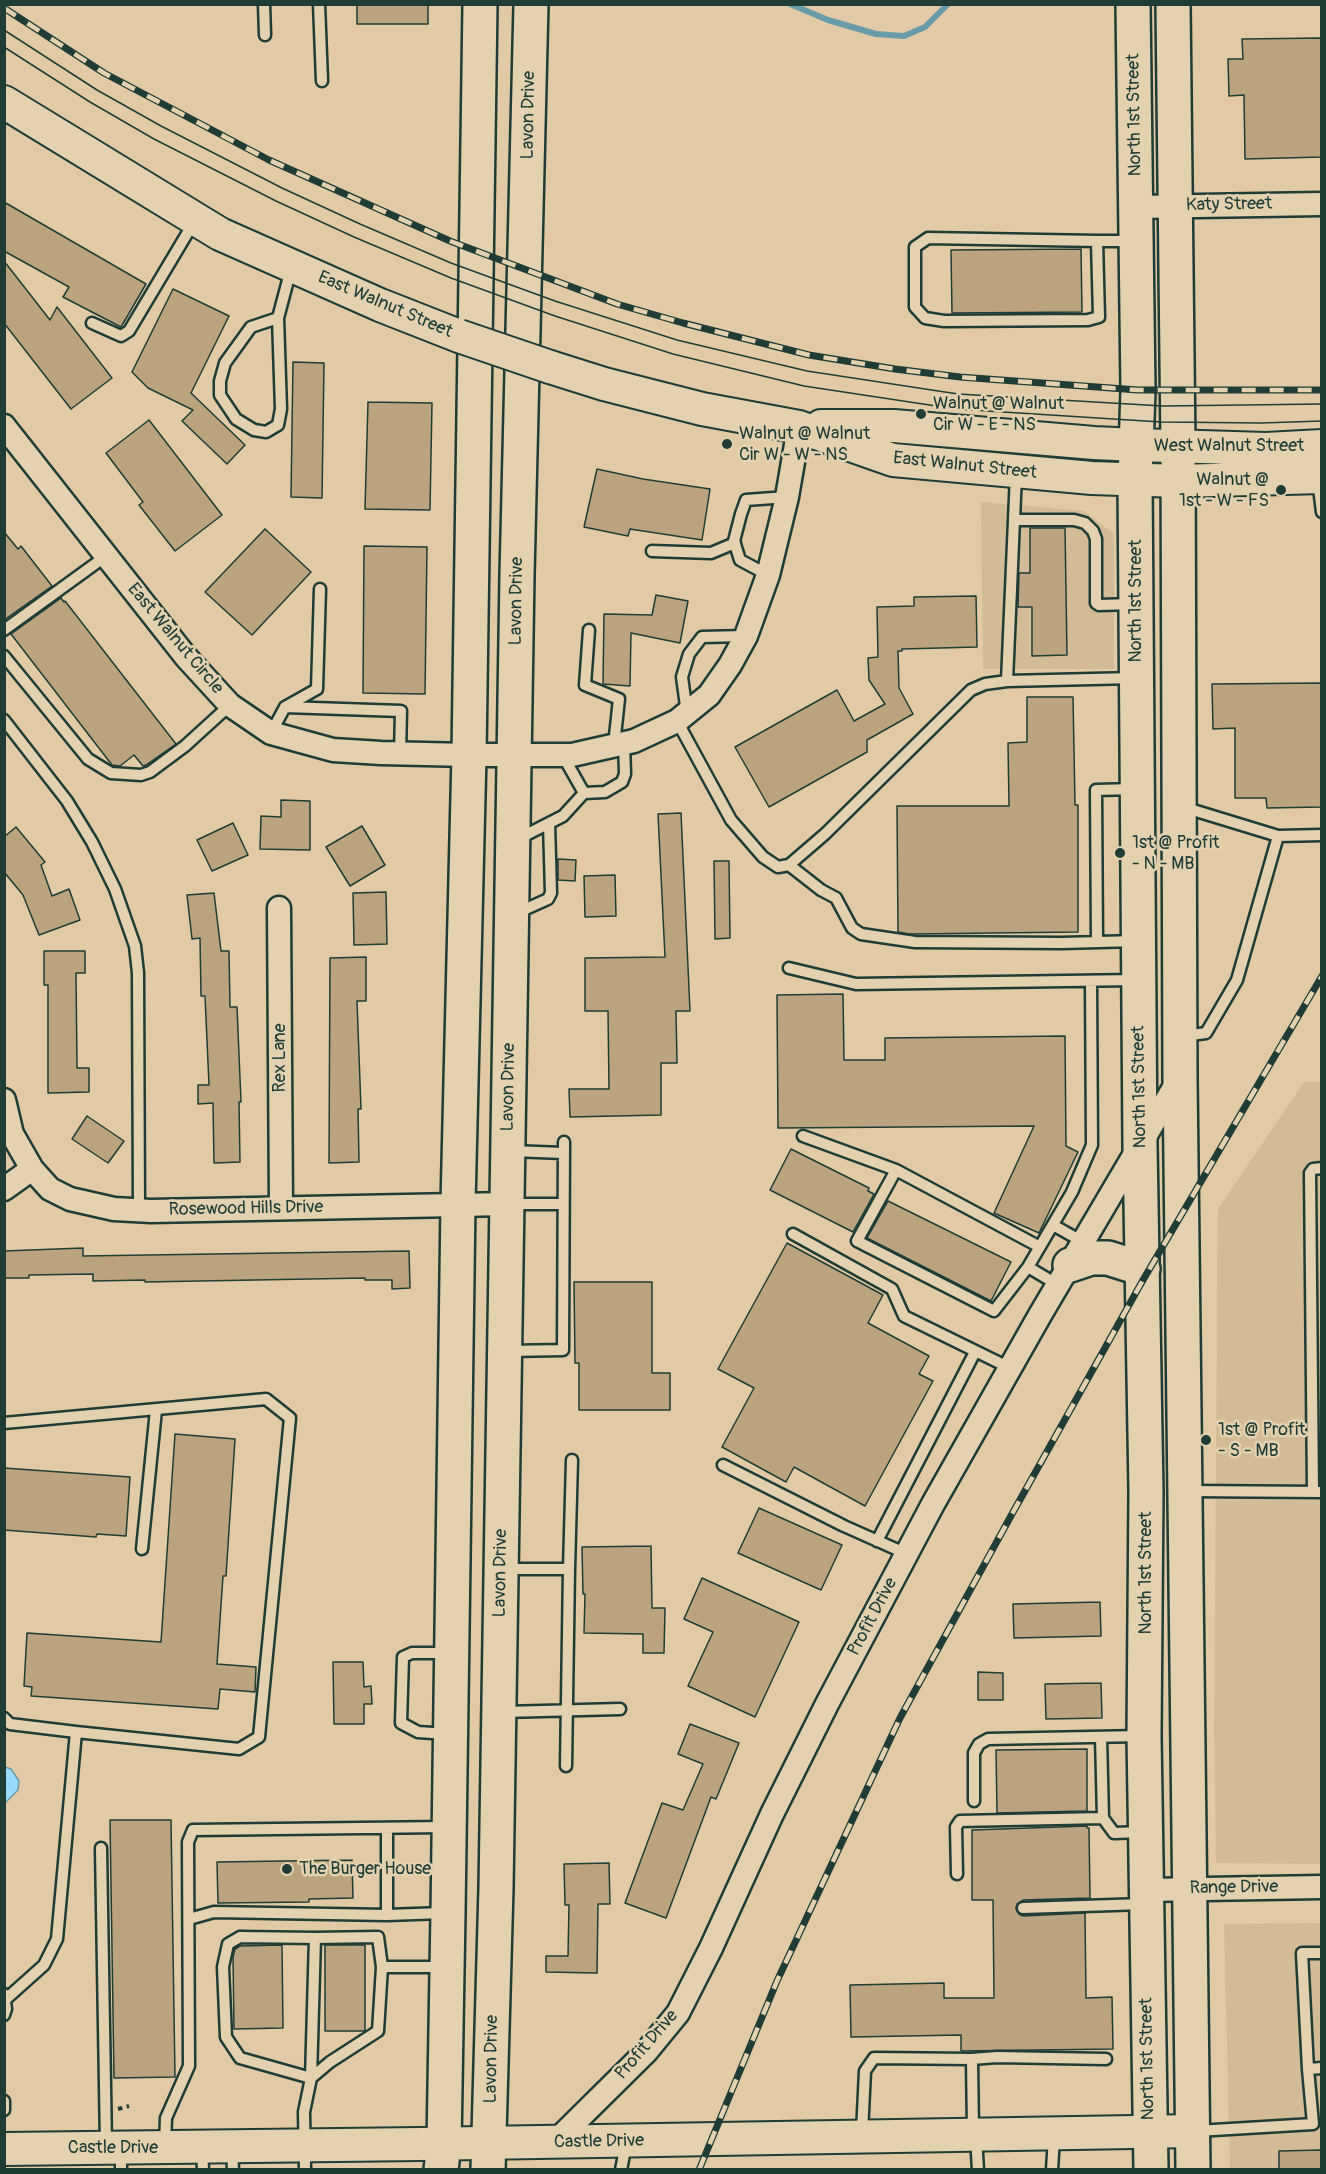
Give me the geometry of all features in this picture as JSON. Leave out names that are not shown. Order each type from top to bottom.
[{"type":"main road","points":[[443,2157],[458,1204],[469,755],[480,4]]},
{"type":"main road","name":"Lavon Drive","points":[[489,2156],[499,1712],[517,575],[531,4]]},
{"type":"main road","name":"North 1st Street","points":[[1133,4],[1138,390],[1136,603],[1140,1145],[1146,1492],[1144,1736],[1150,2169]]},
{"type":"main road","points":[[1173,4],[1178,446],[1180,1078],[1193,2169]]},
{"type":"main road","points":[[1070,1264],[1091,1258],[1108,1258],[1143,1269]]},
{"type":"main road","points":[[1146,1492],[1186,1491]]},
{"type":"street","name":"East Walnut Street","points":[[4,102],[220,234],[380,305],[459,336],[550,367],[604,384],[702,409],[799,427],[893,460],[1136,480]]},
{"type":"street","name":"Katy Street","points":[[1136,207],[1322,204]]},
{"type":"street","name":"East Walnut Circle","points":[[4,426],[186,657],[230,705],[271,733],[333,750],[469,755],[572,755],[634,741],[682,717],[709,695],[730,665],[746,636],[768,575],[787,497],[799,427]]},
{"type":"street","name":"East Walnut Street","points":[[799,427],[894,426],[1137,445]]},
{"type":"street","name":"West Walnut Street","points":[[1137,445],[1266,449],[1322,446]]},
{"type":"street","name":"West Walnut Street","points":[[1136,480],[1320,490]]},
{"type":"street","name":"Rex Lane","points":[[279,908],[281,1208]]},
{"type":"street","name":"Profit Drive","points":[[555,2142],[646,2052],[678,2013],[711,1948],[772,1814],[907,1554],[1010,1368],[1180,1078]]},
{"type":"street","name":"Rosewood Hills Drive","points":[[4,1100],[12,1134],[32,1169],[50,1188],[70,1198],[114,1209],[507,1204]]},
{"type":"street","points":[[4,1189],[32,1169]]},
{"type":"street","name":"Range Drive","points":[[1147,1897],[1191,1888],[1322,1887]]},
{"type":"street","name":"Castle Drive","points":[[4,2149],[116,2155],[165,2148],[218,2158],[443,2157],[489,2156],[555,2142],[624,2155],[862,2137],[1193,2131]]},
{"type":"lane","points":[[264,4],[265,35]]},
{"type":"lane","points":[[319,4],[321,81]]},
{"type":"lane","points":[[92,323],[121,336],[129,331],[196,219]]},
{"type":"lane","points":[[1097,241],[1099,317],[1088,320],[944,321],[925,318],[915,307],[915,247],[928,238],[1097,241],[1136,242]]},
{"type":"lane","points":[[278,318],[251,327],[225,363],[220,381],[220,395],[236,419],[254,430],[266,432],[278,425],[281,409],[278,318],[292,266]]},
{"type":"lane","points":[[1007,681],[1016,471]]},
{"type":"lane","points":[[1320,490],[1322,512]]},
{"type":"lane","points":[[768,575],[740,560],[735,543],[738,523],[746,500],[787,497]]},
{"type":"lane","points":[[1014,520],[1074,520],[1085,523],[1093,531],[1096,539],[1096,603],[1099,605],[1136,603]]},
{"type":"lane","points":[[652,551],[711,553],[735,543]]},
{"type":"lane","points":[[4,630],[106,556]]},
{"type":"lane","points":[[271,733],[285,707],[317,689],[320,589]]},
{"type":"lane","points":[[513,842],[563,816],[584,793],[605,792],[622,782],[625,774],[619,744],[619,699],[585,685],[589,630]]},
{"type":"lane","points":[[746,636],[702,637],[689,654],[682,676],[682,717],[731,820],[763,857],[778,867],[789,865],[825,834],[971,690],[986,684],[1007,681],[1137,678]]},
{"type":"lane","points":[[4,656],[88,759],[111,773],[141,775],[150,772],[200,734],[230,705]]},
{"type":"lane","points":[[285,707],[401,711],[400,754]]},
{"type":"lane","points":[[4,720],[67,801],[92,842],[114,889],[135,946],[138,973],[139,1210]]},
{"type":"lane","points":[[562,755],[584,793]]},
{"type":"lane","points":[[1097,942],[1096,790],[1138,789]]},
{"type":"lane","points":[[1179,806],[1278,836],[1322,835]]},
{"type":"lane","points":[[512,915],[548,899],[551,893],[549,823]]},
{"type":"lane","points":[[1180,1037],[1206,1033],[1237,980],[1278,836]]},
{"type":"lane","points":[[789,865],[821,890],[836,898],[852,928],[861,934],[915,942],[1139,941]]},
{"type":"lane","points":[[789,968],[856,984],[1139,980]]},
{"type":"lane","points":[[896,1170],[857,1241],[994,1311],[1028,1267],[1053,1225],[1072,1192],[1092,1145],[1091,981]]},
{"type":"lane","points":[[803,1137],[896,1170],[1040,1247]]},
{"type":"lane","points":[[505,1351],[562,1350],[564,1147],[508,1151]]},
{"type":"lane","points":[[1186,1491],[1317,1492],[1310,1173],[1313,1169],[1322,1168]]},
{"type":"lane","points":[[507,1204],[563,1204]]},
{"type":"lane","points":[[1028,1267],[1070,1264],[1053,1225]]},
{"type":"lane","points":[[793,1233],[892,1288],[904,1316],[1010,1368]]},
{"type":"lane","points":[[877,1540],[975,1352]]},
{"type":"lane","points":[[4,1423],[266,1399],[290,1418],[259,1737],[239,1749],[10,1724],[4,1718]]},
{"type":"lane","points":[[142,1549],[156,1410]]},
{"type":"lane","points":[[566,1766],[572,1460]]},
{"type":"lane","points":[[723,1465],[844,1526],[907,1554]]},
{"type":"lane","points":[[501,1569],[569,1569]]},
{"type":"lane","points":[[450,1734],[418,1732],[408,1729],[401,1723],[401,1690],[403,1657],[412,1653],[452,1654]]},
{"type":"lane","points":[[499,1712],[620,1709]]},
{"type":"lane","points":[[4,2015],[5,1996],[44,1965],[57,1939],[76,1732]]},
{"type":"lane","points":[[974,1801],[974,1753],[979,1744],[988,1738],[1144,1736]]},
{"type":"lane","points":[[1101,1737],[1103,1818],[1114,1833],[1146,1832]]},
{"type":"lane","points":[[957,1875],[956,1827],[960,1821],[1103,1818]]},
{"type":"lane","points":[[165,2148],[166,2118],[189,2066],[188,1842],[193,1830],[449,1827]]},
{"type":"lane","points":[[387,1828],[387,1915]]},
{"type":"lane","points":[[101,1848],[116,2155]]},
{"type":"lane","points":[[1023,1908],[1147,1897]]},
{"type":"lane","points":[[189,1919],[214,1912],[387,1915],[448,1913]]},
{"type":"lane","points":[[240,1937],[378,1937],[382,1967],[378,2031],[330,2062],[311,2078],[240,2058],[226,2037],[223,1967],[228,1944],[240,1937]]},
{"type":"lane","points":[[304,2158],[304,2112],[311,2078],[315,1938]]},
{"type":"lane","points":[[1193,2131],[1312,2124],[1302,1953],[1322,1953]]},
{"type":"lane","points":[[382,1967],[447,1967]]},
{"type":"lane","points":[[862,2137],[865,2071],[874,2058],[1106,2058]]},
{"type":"lane","points":[[972,2059],[978,2169]]},
{"type":"lane","points":[[1308,2069],[1322,2068]]},
{"type":"lane","points":[[4,2101],[4,2110]]},
{"type":"lane","points":[[1052,2169],[1054,2133]]},
{"type":"shaded area","points":[[981,502],[1084,511],[1114,534],[1114,669],[983,669]]},
{"type":"shaded area","points":[[1304,1082],[1321,1082],[1321,1864],[1216,1863],[1214,1728],[1218,1209]]},
{"type":"shaded area","points":[[1321,1923],[1321,2169],[1230,2169],[1224,1924]]},
{"type":"water","points":[[5,1767],[11,1769],[19,1781],[18,1790],[5,1803]]},
{"type":"building","points":[[357,4],[428,4],[428,24],[357,24]]},
{"type":"building","points":[[1322,38],[1322,157],[1245,159],[1244,95],[1229,96],[1228,59],[1243,59],[1242,39]]},
{"type":"building","points":[[4,202],[146,284],[121,327],[63,297],[69,287],[4,251]]},
{"type":"building","points":[[1081,249],[1082,312],[952,313],[951,250]]},
{"type":"building","points":[[4,261],[50,320],[57,307],[112,378],[71,409],[4,323]]},
{"type":"building","points":[[173,289],[229,316],[191,393],[245,445],[227,464],[182,421],[193,410],[148,388],[132,372]]},
{"type":"building","points":[[293,362],[324,363],[322,498],[291,497]]},
{"type":"building","points":[[368,402],[432,403],[430,510],[365,509]]},
{"type":"building","points":[[149,420],[222,515],[175,551],[139,505],[143,502],[106,453]]},
{"type":"building","points":[[597,469],[643,479],[710,489],[702,540],[630,529],[628,536],[584,527]]},
{"type":"building","points":[[1030,528],[1065,528],[1067,655],[1032,656],[1032,607],[1018,607],[1019,573],[1030,573]]},
{"type":"building","points":[[265,529],[311,572],[252,635],[205,592]]},
{"type":"building","points":[[4,532],[18,549],[21,546],[52,586],[4,620]]},
{"type":"building","points":[[364,546],[427,547],[425,694],[363,693]]},
{"type":"building","points":[[656,595],[688,601],[680,643],[631,633],[630,686],[603,684],[604,614],[652,615]]},
{"type":"building","points":[[976,596],[977,647],[898,651],[899,688],[913,714],[867,740],[867,752],[769,807],[735,747],[837,690],[854,721],[885,704],[869,680],[868,658],[878,657],[877,607],[914,606],[914,597]]},
{"type":"building","points":[[61,598],[176,744],[146,765],[143,766],[134,755],[120,766],[112,765],[11,634]]},
{"type":"building","points":[[1322,683],[1322,807],[1267,808],[1266,798],[1235,798],[1235,728],[1213,729],[1212,684]]},
{"type":"building","points":[[1027,697],[1073,697],[1075,805],[1078,805],[1078,932],[909,934],[898,932],[897,806],[1009,806],[1008,743],[1027,742]]},
{"type":"building","points":[[281,800],[310,801],[310,850],[260,849],[261,816],[281,817]]},
{"type":"building","points":[[681,813],[690,1011],[676,1011],[677,1063],[661,1063],[661,1115],[570,1117],[569,1089],[609,1089],[608,1011],[585,1011],[585,958],[665,957],[658,814]]},
{"type":"building","points":[[233,823],[248,855],[212,871],[197,840]]},
{"type":"building","points":[[362,826],[385,865],[350,886],[326,847]]},
{"type":"building","points":[[16,827],[45,862],[41,865],[52,896],[69,889],[80,920],[39,935],[23,895],[4,872],[4,837]]},
{"type":"building","points":[[558,859],[576,860],[575,881],[558,880]]},
{"type":"building","points":[[714,861],[729,861],[730,938],[715,939]]},
{"type":"building","points":[[615,875],[616,916],[585,917],[584,876]]},
{"type":"building","points":[[386,892],[387,944],[354,945],[353,893]]},
{"type":"building","points":[[214,893],[221,951],[229,951],[230,1007],[237,1007],[241,1102],[239,1102],[240,1162],[214,1163],[213,1103],[198,1104],[198,1085],[209,1085],[205,996],[201,996],[200,938],[192,939],[187,895]]},
{"type":"building","points":[[44,951],[85,951],[85,973],[76,973],[77,1068],[89,1068],[89,1092],[48,1093],[48,985],[44,985]]},
{"type":"building","points":[[366,957],[366,1001],[357,1001],[361,1109],[358,1109],[359,1162],[329,1163],[330,958]]},
{"type":"building","points":[[843,994],[844,1060],[885,1060],[885,1038],[1065,1036],[1066,1146],[1078,1152],[1039,1233],[994,1213],[1034,1126],[778,1128],[777,995]]},
{"type":"building","points":[[87,1116],[124,1141],[108,1163],[72,1139]]},
{"type":"building","points":[[791,1149],[869,1188],[868,1191],[874,1194],[853,1232],[770,1190]]},
{"type":"building","points":[[888,1201],[1011,1262],[991,1301],[867,1238]]},
{"type":"building","points":[[787,1243],[883,1295],[868,1323],[929,1356],[919,1374],[933,1381],[865,1506],[794,1467],[786,1482],[722,1447],[754,1388],[718,1369]]},
{"type":"building","points":[[83,1248],[83,1256],[409,1251],[410,1288],[392,1289],[392,1280],[365,1280],[365,1278],[145,1282],[145,1280],[93,1281],[93,1274],[29,1275],[29,1278],[4,1278],[4,1251]]},
{"type":"building","points":[[574,1282],[652,1282],[652,1373],[670,1373],[670,1410],[579,1410],[579,1363],[575,1363]]},
{"type":"building","points":[[175,1434],[235,1439],[226,1576],[223,1576],[217,1664],[256,1667],[255,1692],[220,1689],[218,1709],[31,1696],[32,1687],[24,1686],[27,1633],[161,1642]]},
{"type":"building","points":[[4,1468],[130,1477],[126,1536],[97,1534],[96,1537],[4,1530]]},
{"type":"building","points":[[759,1508],[842,1545],[821,1590],[738,1553]]},
{"type":"building","points":[[651,1546],[652,1608],[665,1608],[664,1653],[643,1653],[643,1634],[584,1633],[585,1594],[583,1594],[582,1547]]},
{"type":"building","points":[[702,1578],[799,1622],[755,1717],[688,1686],[713,1632],[684,1619]]},
{"type":"building","points":[[1100,1602],[1101,1636],[1014,1638],[1013,1604]]},
{"type":"building","points":[[333,1662],[363,1662],[364,1687],[371,1686],[372,1704],[364,1704],[364,1724],[334,1724]]},
{"type":"building","points":[[978,1672],[1003,1673],[1003,1700],[978,1700]]},
{"type":"building","points":[[1101,1683],[1102,1718],[1046,1719],[1045,1684]]},
{"type":"building","points":[[690,1724],[739,1743],[716,1799],[711,1797],[666,1918],[625,1903],[662,1803],[683,1810],[703,1764],[678,1754]]},
{"type":"building","points":[[1087,1749],[1087,1811],[997,1813],[996,1750]]},
{"type":"building","points":[[110,1820],[171,1820],[175,2077],[114,2078]]},
{"type":"building","points":[[1087,1826],[1089,1828],[1090,1898],[1023,1900],[1017,1904],[1016,1909],[1023,1916],[1085,1913],[1086,1998],[1112,1997],[1113,2049],[961,2051],[961,2035],[851,2037],[850,1985],[944,1983],[944,1998],[994,1998],[993,1900],[972,1900],[972,1830]]},
{"type":"building","points":[[352,1860],[353,1898],[309,1899],[309,1902],[218,1903],[217,1862]]},
{"type":"building","points":[[609,1863],[610,1904],[598,1904],[597,1973],[546,1972],[546,1956],[568,1956],[569,1905],[565,1905],[564,1864]]},
{"type":"building","points":[[282,1945],[283,2028],[234,2029],[233,1957],[235,1949],[240,1946]]},
{"type":"building","points":[[325,1945],[365,1945],[365,2031],[325,2031]]},
{"type":"building","points":[[1322,2150],[1322,2169],[1279,2169],[1279,2151]]},
{"type":"waterway","points":[[790,4],[828,20],[876,34],[904,36],[925,27],[948,4]]},
{"type":"tram line","points":[[4,30],[97,90],[161,126],[282,188],[360,224],[451,263],[555,301],[677,340],[807,371],[958,394],[1163,406],[1322,404]]},
{"type":"tram line","points":[[4,47],[90,102],[154,139],[276,201],[354,237],[451,278],[555,316],[673,354],[804,386],[956,409],[1161,422],[1322,421]]},
{"type":"railway","points":[[4,8],[104,73],[269,160],[450,241],[617,304],[809,355],[960,377],[1138,390],[1322,390]]},
{"type":"railway","points":[[699,2170],[777,1981],[900,1718],[1143,1280],[1322,976]]},
{"type":"place","name":"Walnut @ Walnut Cir W - E - NS","points":[[921,414]]},
{"type":"place","name":"Walnut @ Walnut Cir W - W - NS","points":[[727,444]]},
{"type":"place","name":"Walnut @ 1st - W - FS","points":[[1281,490]]},
{"type":"place","name":"1st @ Profit - N - MB","points":[[1120,853]]},
{"type":"place","name":"1st @ Profit - S - MB","points":[[1206,1440]]},
{"type":"place","name":"The Burger House","points":[[287,1869]]}]
